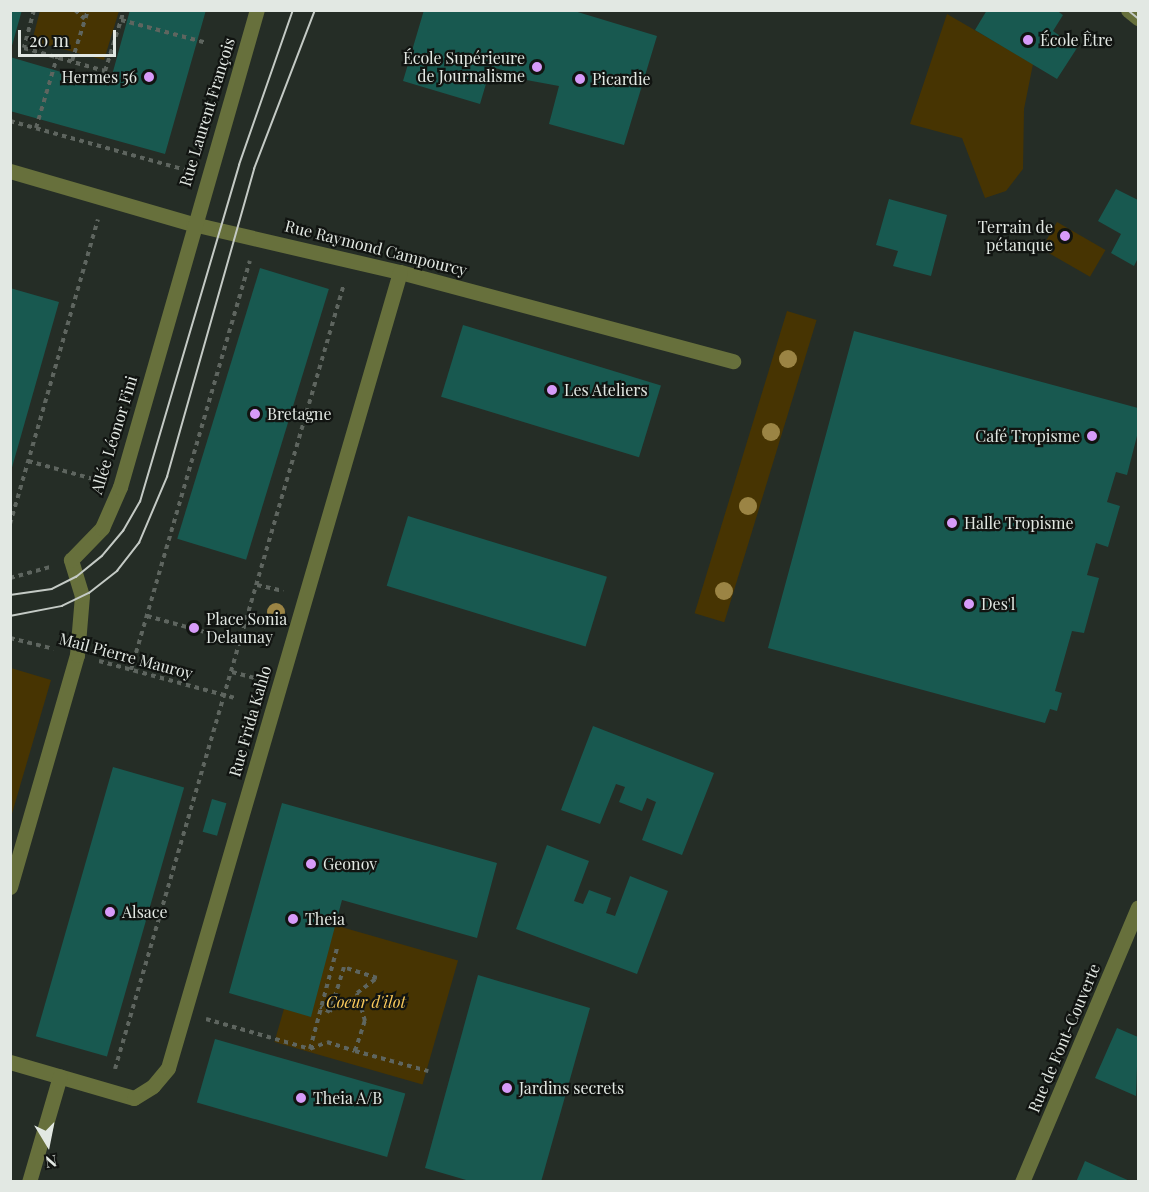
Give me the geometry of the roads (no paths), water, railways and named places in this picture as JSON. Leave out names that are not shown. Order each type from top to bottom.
[{"type":"street","name":"Rue Laurent François","points":[[192,224],[257,10]]},
{"type":"street","points":[[1128,10],[1138,18]]},
{"type":"street","name":"Rue Raymond Campourcy","points":[[10,171],[192,224],[400,272],[733,361]]},
{"type":"street","name":"Allée Léonor Fini","points":[[10,887],[77,655],[82,596],[71,560],[102,528],[120,487],[192,224]]},
{"type":"street","name":"Rue Frida Kahlo","points":[[60,1076],[134,1098],[153,1086],[168,1068],[400,272]]},
{"type":"street","name":"Rue de Font-Couverte","points":[[1022,1182],[1138,908]]},
{"type":"street","points":[[10,1062],[60,1076],[29,1182]]},
{"type":"tram line","points":[[10,595],[52,589],[76,577],[102,556],[123,531],[140,502],[239,165],[293,10]]},
{"type":"tram line","points":[[10,616],[62,606],[89,593],[117,571],[139,543],[167,477],[254,169],[315,10]]},
{"type":"tram line","points":[[1128,10],[1138,18]]},
{"type":"place","name":"École Être","points":[[1028,40]]},
{"type":"place","name":"École Supérieure de Journalisme","points":[[537,67]]},
{"type":"place","name":"Hermes 56","points":[[149,77]]},
{"type":"place","name":"Picardie","points":[[580,79]]},
{"type":"place","name":"Terrain de pétanque","points":[[1065,236]]},
{"type":"place","name":"Les Ateliers","points":[[552,390]]},
{"type":"place","name":"Bretagne","points":[[255,414]]},
{"type":"place","name":"Café Tropisme","points":[[1092,436]]},
{"type":"place","name":"Halle Tropisme","points":[[952,523]]},
{"type":"place","name":"Des'l","points":[[969,604]]},
{"type":"place","name":"Place Sonia Delaunay","points":[[194,628]]},
{"type":"place","name":"Geonov","points":[[311,864]]},
{"type":"place","name":"Alsace","points":[[110,912]]},
{"type":"place","name":"Theia","points":[[293,919]]},
{"type":"place","name":"Jardins secrets","points":[[507,1088]]},
{"type":"place","name":"Theia A/B","points":[[301,1098]]},
{"type":"park label","name":"Coeur d'ilot","points":[[366,1002]]}]
